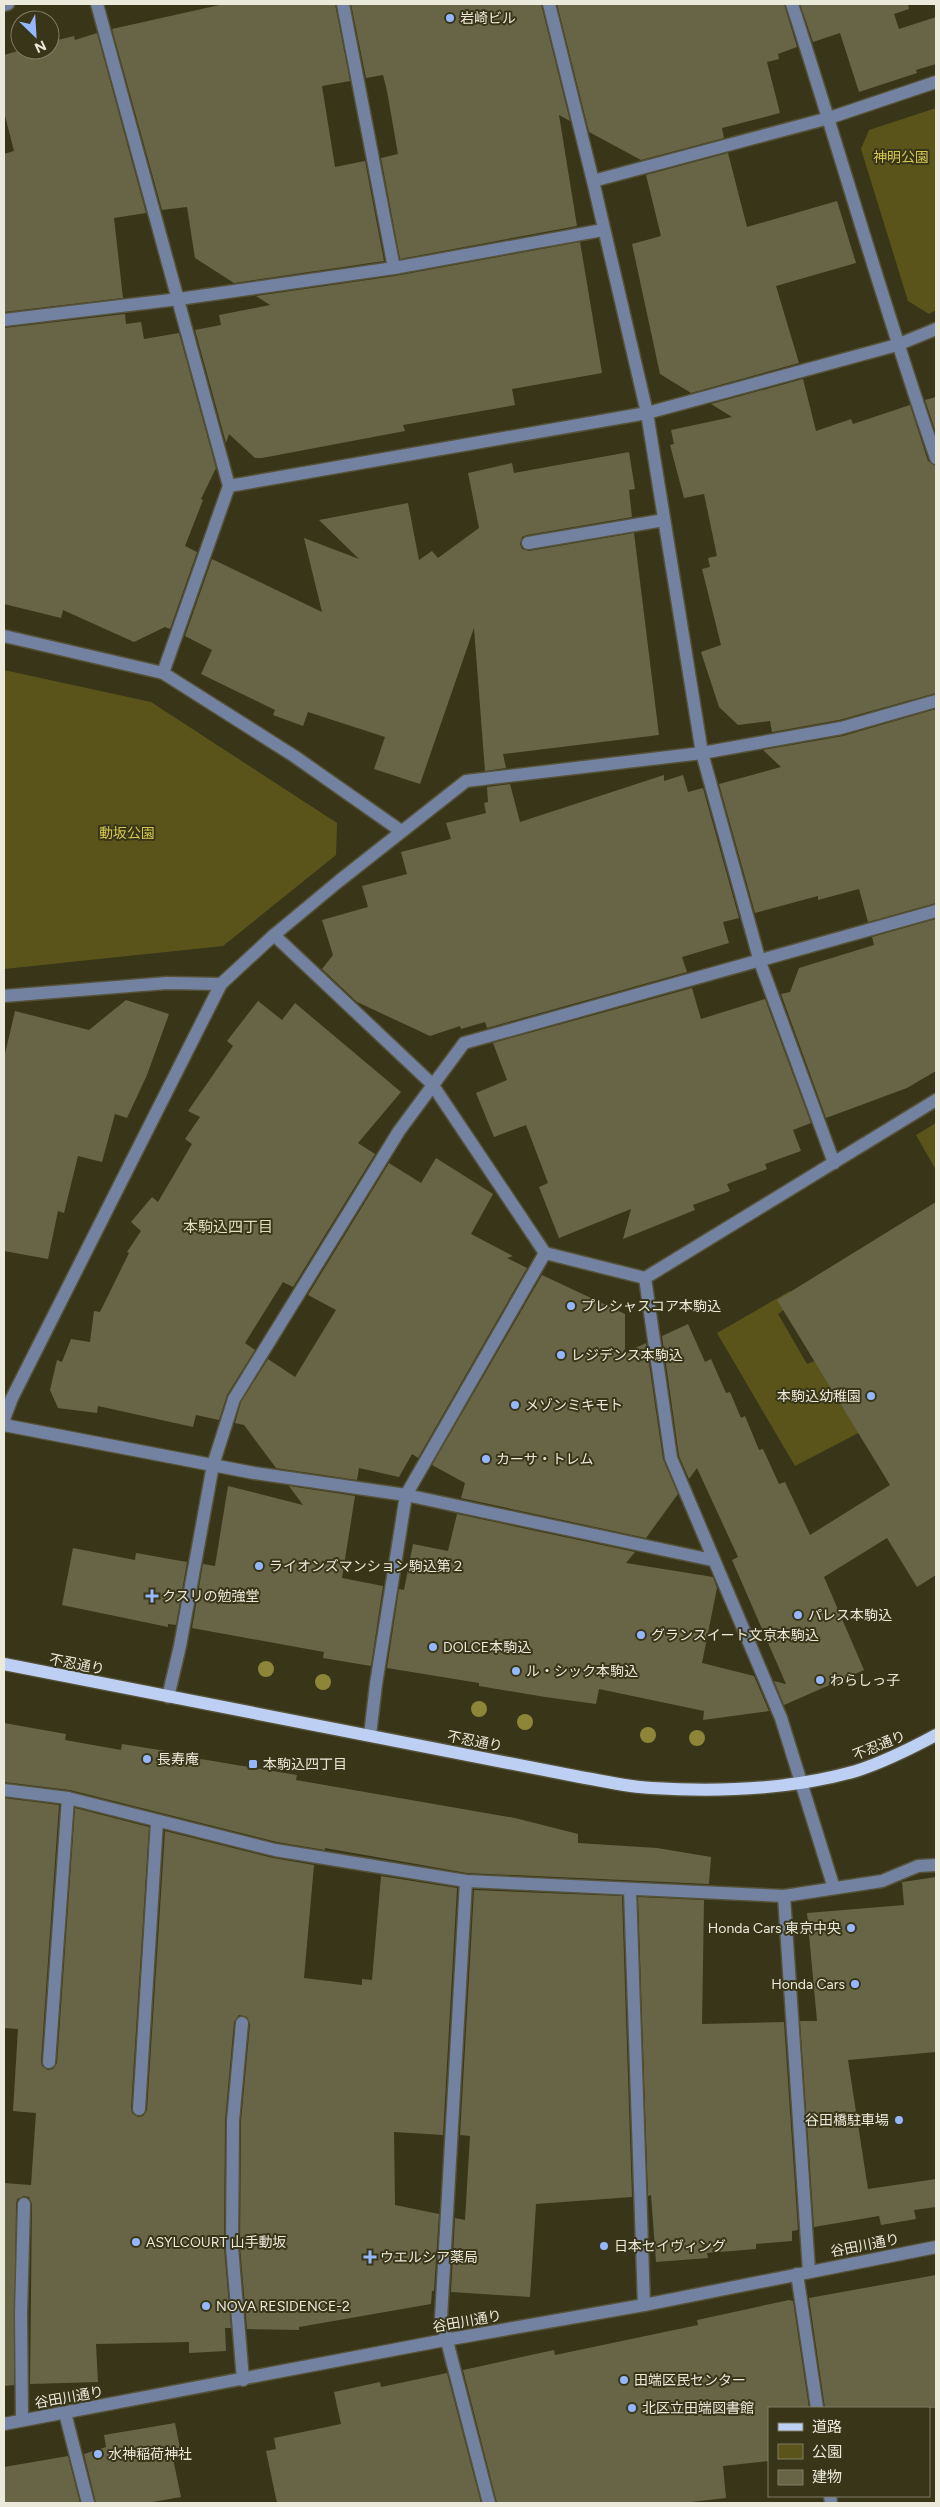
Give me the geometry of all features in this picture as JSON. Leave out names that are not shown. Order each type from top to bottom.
[{"type":"main road","name":"不忍通り","points":[[4,1664],[580,1777],[651,1788],[765,1788],[856,1771],[899,1755],[936,1735]]},
{"type":"street","points":[[4,5],[8,4]]},
{"type":"street","points":[[97,4],[229,486],[163,673]]},
{"type":"street","points":[[343,4],[394,268]]},
{"type":"street","points":[[549,4],[593,181],[647,413],[702,753],[760,962],[834,1163]]},
{"type":"street","points":[[792,4],[829,118],[897,345],[936,458]]},
{"type":"street","points":[[593,181],[829,118],[936,82]]},
{"type":"street","points":[[4,320],[179,299],[394,268],[603,230]]},
{"type":"street","points":[[229,486],[647,413],[897,345],[936,329]]},
{"type":"street","points":[[528,543],[664,520]]},
{"type":"street","points":[[4,636],[163,673],[294,756],[401,830]]},
{"type":"street","points":[[4,1419],[12,1398],[221,984],[274,935],[401,830],[466,781],[702,753],[841,728],[936,701]]},
{"type":"street","points":[[168,1697],[180,1646],[213,1465],[234,1400],[399,1131],[464,1042],[760,962],[936,911]]},
{"type":"street","points":[[274,935],[432,1084],[545,1253],[645,1278],[936,1100]]},
{"type":"street","points":[[4,996],[173,982],[221,984]]},
{"type":"street","points":[[370,1735],[376,1684],[406,1495],[545,1253]]},
{"type":"street","points":[[645,1278],[671,1458],[712,1560],[781,1718],[834,1888]]},
{"type":"street","points":[[4,1424],[213,1465],[406,1495],[712,1560]]},
{"type":"street","points":[[4,1790],[68,1798],[275,1850],[466,1881],[784,1896],[882,1881],[918,1866],[936,1866]]},
{"type":"street","points":[[49,2062],[68,1798]]},
{"type":"street","points":[[138,2109],[157,1820]]},
{"type":"street","points":[[466,1881],[441,2318],[445,2340],[489,2503]]},
{"type":"street","points":[[630,1889],[644,2305]]},
{"type":"street","points":[[784,1896],[803,2272],[817,2407]]},
{"type":"street","points":[[242,2023],[233,2122],[232,2248],[243,2380]]},
{"type":"street","points":[[22,2420],[20,2313],[24,2204]]},
{"type":"street","name":"谷田川通り","points":[[4,2424],[445,2340],[644,2305],[803,2272],[936,2248]]},
{"type":"street","points":[[65,2413],[88,2503]]},
{"type":"green space","name":"神明公園","points":[[936,108],[936,310],[929,314],[908,301],[861,149],[869,130]]},
{"type":"green space","name":"動坂公園","points":[[4,670],[151,702],[337,823],[336,855],[223,946],[4,969]]},
{"type":"green space","points":[[936,1123],[936,1170],[916,1135]]},
{"type":"green space","points":[[790,1291],[796,1302],[778,1314],[807,1364],[825,1357],[866,1429],[795,1466],[717,1333]]},
{"type":"building","points":[[224,4],[335,4],[350,81],[322,86],[335,167],[365,161],[384,261],[234,283],[195,258],[187,207],[162,210],[112,29]]},
{"type":"building","points":[[351,4],[541,4],[570,121],[559,115],[577,226],[400,259],[381,158],[398,154],[387,91],[383,75],[366,78]]},
{"type":"building","points":[[557,4],[784,4],[797,47],[778,54],[779,59],[767,62],[780,113],[722,128],[724,138],[641,160],[589,132]]},
{"type":"building","points":[[800,4],[908,4],[909,9],[894,14],[899,29],[936,17],[936,64],[916,70],[917,73],[859,92],[840,33],[813,42]]},
{"type":"building","points":[[97,33],[146,213],[114,218],[123,298],[4,312],[4,154],[14,151],[4,112],[4,55],[10,53],[10,60],[60,60],[60,40],[74,36],[75,40]]},
{"type":"building","points":[[728,153],[747,227],[837,201],[856,263],[776,286],[799,363],[691,393],[660,374],[632,244],[661,236],[646,175]]},
{"type":"building","points":[[580,242],[602,373],[512,389],[515,405],[403,425],[405,431],[262,458],[255,458],[229,434],[226,443],[195,330],[221,325],[219,315],[270,305],[256,296],[395,276]]},
{"type":"building","points":[[125,314],[126,324],[141,322],[144,339],[179,333],[216,468],[201,499],[203,500],[185,546],[197,552],[170,629],[165,627],[134,642],[63,610],[61,618],[4,604],[4,328]]},
{"type":"building","points":[[803,379],[816,431],[851,419],[853,424],[910,405],[928,461],[936,466],[936,693],[839,720],[772,732],[770,721],[738,725],[719,707],[701,652],[721,645],[702,569],[710,567],[708,558],[717,556],[704,494],[684,498],[670,445],[674,444],[671,430],[732,417],[711,404]]},
{"type":"building","points":[[936,397],[936,433],[925,400]]},
{"type":"building","points":[[629,452],[635,489],[629,490],[632,517],[527,535],[522,537],[520,544],[522,549],[529,551],[634,533],[659,735],[503,754],[506,768],[485,771],[474,628],[420,784],[374,769],[385,737],[308,712],[303,726],[273,715],[275,710],[201,674],[212,650],[185,636],[212,559],[322,612],[304,538],[359,559],[319,520],[408,503],[419,560],[432,551],[438,558],[479,528],[468,473],[512,463],[514,473]]},
{"type":"building","points":[[936,709],[936,903],[868,922],[859,889],[818,900],[818,896],[755,913],[719,784],[781,767],[763,750],[843,736]]},
{"type":"building","points":[[664,775],[664,781],[683,775],[688,792],[703,788],[739,918],[723,922],[729,943],[682,957],[687,972],[487,1028],[485,1022],[461,1029],[460,1026],[430,1036],[357,1002],[322,969],[333,955],[322,920],[368,907],[362,886],[407,874],[401,852],[451,839],[446,823],[486,813],[484,803],[488,802],[487,787],[510,784],[520,822]]},
{"type":"building","points":[[936,919],[936,1071],[907,1088],[826,1118],[781,994],[790,992],[799,968],[874,945],[872,937]]},
{"type":"building","points":[[692,988],[701,1019],[765,999],[811,1123],[793,1130],[801,1151],[765,1164],[767,1169],[727,1184],[730,1191],[693,1205],[695,1210],[623,1239],[631,1209],[559,1238],[539,1187],[548,1183],[526,1125],[494,1137],[476,1093],[507,1080],[493,1043]]},
{"type":"building","points":[[126,1000],[169,1014],[147,1075],[127,1118],[115,1114],[102,1162],[78,1156],[64,1213],[58,1211],[48,1259],[4,1251],[4,1058],[15,1011],[89,1030]]},
{"type":"building","points":[[258,1001],[282,1020],[295,1003],[401,1092],[358,1143],[375,1154],[293,1287],[283,1282],[245,1343],[255,1350],[227,1395],[219,1420],[196,1415],[193,1427],[98,1406],[97,1413],[58,1408],[50,1390],[57,1360],[62,1362],[71,1339],[90,1342],[94,1311],[100,1312],[129,1253],[127,1252],[141,1231],[131,1222],[152,1197],[158,1202],[192,1144],[185,1139],[200,1117],[188,1111],[233,1046],[227,1041]]},
{"type":"building","points":[[436,1158],[493,1194],[471,1234],[513,1256],[507,1258],[527,1268],[418,1458],[412,1454],[399,1477],[359,1468],[357,1480],[276,1468],[244,1425],[235,1423],[241,1402],[268,1359],[295,1377],[336,1310],[308,1295],[389,1163],[421,1183]]},
{"type":"building","points":[[936,1202],[936,1575],[917,1587],[887,1538],[824,1577],[864,1670],[784,1705],[774,1681],[786,1684],[732,1560],[738,1557],[697,1468],[689,1479],[679,1456],[662,1336],[688,1324],[705,1362],[711,1359],[726,1393],[730,1392],[741,1418],[745,1416],[759,1450],[763,1449],[779,1484],[785,1482],[810,1535],[890,1485],[777,1300]]},
{"type":"building","points":[[542,1275],[625,1314],[625,1353],[646,1343],[663,1459],[678,1494],[646,1538],[461,1498],[465,1483],[432,1465]]},
{"type":"building","name":"ライオンズマンション駒込第２","points":[[228,1486],[303,1505],[289,1486],[355,1496],[342,1578],[383,1586],[371,1666],[323,1658],[324,1652],[192,1628],[203,1564],[215,1566]]},
{"type":"building","points":[[457,1514],[635,1552],[626,1563],[713,1577],[717,1588],[702,1663],[754,1676],[769,1711],[703,1720],[704,1711],[599,1689],[596,1704],[479,1686],[479,1683],[387,1668],[399,1589],[404,1590],[413,1544],[448,1551]]},
{"type":"building","points":[[73,1548],[135,1560],[136,1553],[187,1562],[176,1625],[168,1624],[168,1627],[62,1605]]},
{"type":"building","points":[[4,1723],[66,1734],[65,1740],[121,1750],[122,1744],[184,1754],[183,1756],[297,1775],[296,1780],[515,1818],[578,1834],[578,1843],[657,1848],[711,1857],[709,1884],[467,1873],[325,1848],[325,1850],[277,1842],[70,1790],[4,1782]]},
{"type":"building","points":[[4,1798],[59,1805],[41,2061],[42,2066],[48,2070],[53,2069],[57,2063],[75,1808],[149,1827],[131,2108],[132,2113],[138,2117],[143,2116],[147,2110],[165,1831],[273,1858],[314,1865],[304,1978],[362,1985],[362,1979],[372,1980],[381,1876],[457,1888],[443,2135],[394,2132],[395,2205],[439,2214],[434,2291],[432,2291],[431,2304],[299,2327],[299,2330],[247,2329],[240,2247],[241,2121],[250,2024],[247,2017],[239,2015],[234,2022],[225,2121],[224,2247],[231,2328],[225,2328],[226,2351],[189,2353],[189,2342],[96,2344],[98,2382],[30,2384],[32,2204],[29,2197],[24,2196],[17,2199],[16,2204],[14,2385],[4,2386],[4,2183],[31,2185],[36,2113],[13,2111],[18,2029],[4,2028]]},
{"type":"building","points":[[936,1877],[936,2052],[848,2060],[868,2189],[936,2179],[936,2207],[914,2210],[916,2219],[881,2225],[879,2216],[814,2227],[800,2021],[817,2021],[807,1913],[904,1905],[902,1882]]},
{"type":"building","points":[[474,1890],[622,1896],[632,2197],[536,2204],[530,2297],[451,2292],[455,2218],[465,2220],[470,2136],[460,2135]]},
{"type":"building","points":[[638,1897],[704,1900],[702,2024],[784,2022],[798,2230],[792,2231],[792,2241],[756,2244],[756,2249],[707,2253],[708,2258],[656,2262],[651,2195],[648,2196]]},
{"type":"building","points":[[936,2275],[936,2408],[825,2407],[809,2298]]},
{"type":"building","points":[[789,2300],[793,2301],[809,2407],[768,2407],[768,2461],[723,2466],[726,2498],[682,2503],[497,2503],[463,2370],[554,2350],[555,2355],[698,2325],[697,2320]]},
{"type":"building","points":[[447,2373],[481,2503],[277,2503],[266,2451],[276,2449],[274,2438],[341,2424],[334,2392],[380,2382],[381,2387]]},
{"type":"building","points":[[175,2423],[181,2453],[172,2454],[181,2497],[147,2503],[96,2503],[84,2454],[106,2447],[104,2435]]},
{"type":"building","points":[[68,2456],[80,2503],[4,2503],[4,2467]]},
{"type":"place","name":"岩崎ビル","points":[[450,18]]},
{"type":"place","name":"プレシャスコア本駒込","points":[[571,1306]]},
{"type":"place","name":"レジデンス本駒込","points":[[561,1355]]},
{"type":"place","name":"本駒込幼稚園","points":[[871,1396]]},
{"type":"place","name":"メゾンミキモト","points":[[515,1405]]},
{"type":"place","name":"カーサ・トレム","points":[[486,1459]]},
{"type":"place","name":"ライオンズマンション駒込第２","points":[[259,1566]]},
{"type":"place","name":"クスリの勉強堂","points":[[152,1596]]},
{"type":"place","name":"パレス本駒込","points":[[798,1615]]},
{"type":"place","name":"グランスイート文京本駒込","points":[[641,1635]]},
{"type":"place","name":"DOLCE本駒込","points":[[433,1647]]},
{"type":"place","name":"ル・シック本駒込","points":[[516,1671]]},
{"type":"place","name":"わらしっ子","points":[[820,1680]]},
{"type":"place","name":"長寿庵","points":[[147,1759]]},
{"type":"place","name":"本駒込四丁目","points":[[253,1764]]},
{"type":"place","name":"Honda Cars 東京中央","points":[[851,1928]]},
{"type":"place","name":"Honda Cars","points":[[855,1984]]},
{"type":"place","name":"谷田橋駐車場","points":[[899,2120]]},
{"type":"place","name":"ASYLCOURT 山手動坂","points":[[136,2242]]},
{"type":"place","name":"日本セイヴィング","points":[[604,2246]]},
{"type":"place","name":"ウエルシア薬局","points":[[370,2257]]},
{"type":"place","name":"NOVA RESIDENCE-2","points":[[206,2306]]},
{"type":"place","name":"田端区民センター","points":[[624,2380]]},
{"type":"place","name":"北区立田端図書館","points":[[632,2408]]},
{"type":"place","name":"水神稲荷神社","points":[[98,2454]]},
{"type":"district","name":"本駒込四丁目","points":[[228,1227]]}]
